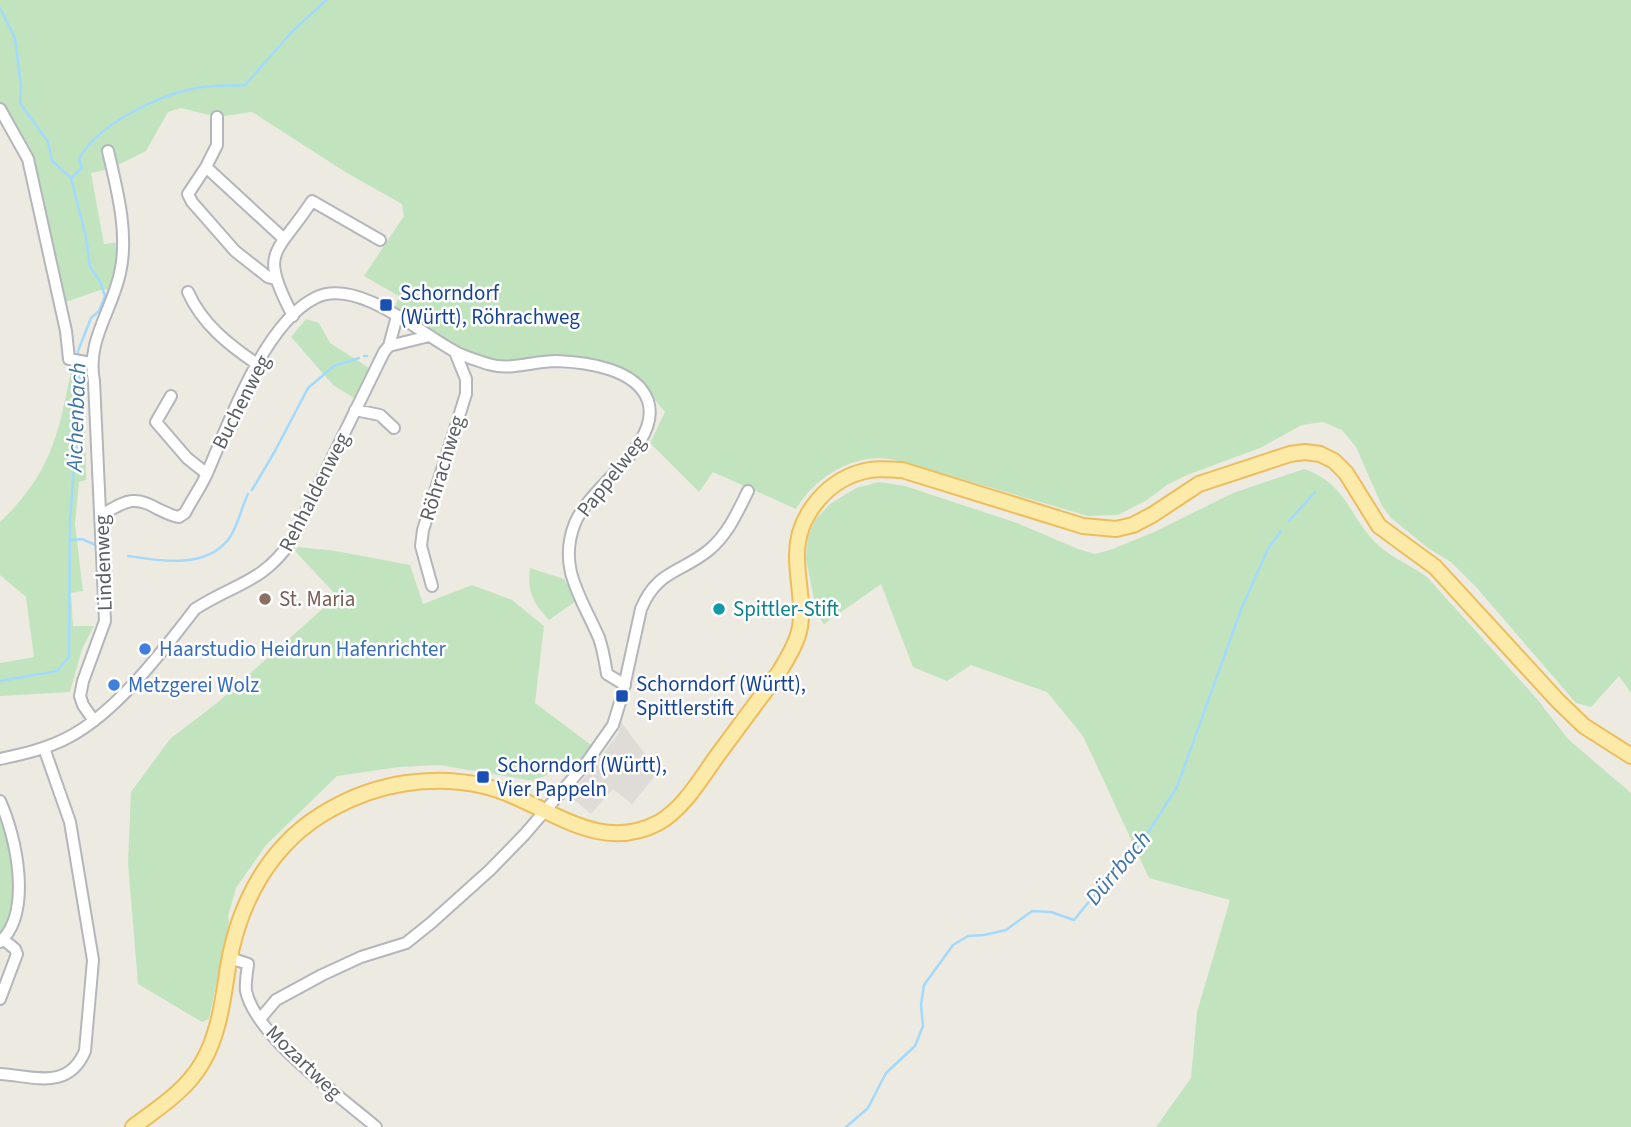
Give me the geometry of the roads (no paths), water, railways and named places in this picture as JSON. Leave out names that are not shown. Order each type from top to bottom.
[{"type":"main road","points":[[133,1127],[176,1094],[204,1061],[216,1032],[230,958],[245,904],[253,886],[275,855],[307,825],[345,801],[391,785],[454,782],[494,789],[584,829],[615,834],[659,822],[681,804],[780,671],[793,648],[801,624],[797,554],[800,531],[807,514],[822,495],[837,482],[856,473],[873,469],[902,470],[1083,526],[1116,529],[1133,525],[1152,515],[1199,484],[1290,454],[1320,454],[1334,461],[1346,473],[1380,526],[1436,567],[1558,701],[1584,726],[1631,756]]},
{"type":"street","points":[[0,109],[28,159],[66,331],[69,359],[91,363]]},
{"type":"street","points":[[217,117],[217,145],[188,194],[235,251],[268,277],[275,279]]},
{"type":"street","name":"Lindenweg","points":[[94,721],[80,696],[105,621],[91,363],[93,350],[117,287],[123,257],[122,232],[108,151]]},
{"type":"street","points":[[206,167],[284,238]]},
{"type":"street","points":[[293,316],[275,279],[273,262],[284,238],[313,201],[380,240]]},
{"type":"street","points":[[188,292],[194,304],[226,343],[257,364]]},
{"type":"street","name":"Buchenweg","points":[[101,515],[126,501],[136,500],[145,501],[172,516],[179,517],[184,513],[207,474],[230,417],[257,364],[293,316],[316,297],[330,294],[348,295],[365,300],[397,316]]},
{"type":"street","name":"Pappelweg","points":[[397,316],[455,352],[505,368],[556,361],[618,372],[631,377],[647,398],[650,421],[645,434],[584,506],[575,523],[568,548],[571,577],[600,641],[607,674],[625,685]]},
{"type":"street","name":"Rehhaldenweg","points":[[0,760],[44,748],[70,737],[94,721],[112,708],[195,609],[212,598],[257,578],[278,560],[292,540],[376,366],[389,346],[397,316]]},
{"type":"street","points":[[389,346],[429,336]]},
{"type":"street","name":"Röhrachweg","points":[[432,586],[421,546],[423,530],[466,394],[466,379],[455,352]]},
{"type":"street","points":[[171,396],[156,422],[187,458],[207,474]]},
{"type":"street","name":"Rehhaldenweg","points":[[355,410],[380,415],[394,428]]},
{"type":"street","points":[[260,1018],[276,1000],[322,975],[361,957],[406,943],[490,870],[587,762],[613,725],[625,685],[641,609],[647,596],[656,583],[705,553],[719,541],[748,491]]},
{"type":"street","points":[[0,1074],[47,1079],[60,1077],[80,1062],[85,1051],[93,960],[70,822],[44,748]]},
{"type":"street","points":[[0,801],[13,836],[18,869],[17,904],[13,923],[2,941],[15,949],[17,954],[0,999]]},
{"type":"street","name":"Mozartweg","points":[[230,958],[248,964],[246,989],[260,1018],[306,1069],[376,1127]]},
{"type":"waterway","points":[[71,178],[82,168],[79,159],[88,146],[130,113],[165,97],[197,88],[245,85],[291,33],[326,0]]},
{"type":"waterway","name":"Aichenbach","points":[[0,8],[15,38],[21,86],[20,103],[48,142],[52,161],[71,178],[86,237],[90,267],[100,281],[105,296],[99,311],[91,318],[78,351],[78,358]]},
{"type":"waterway","points":[[252,490],[308,388],[334,366],[359,358]]},
{"type":"waterway","name":"Aichenbach","points":[[0,681],[57,671],[69,657],[70,523],[75,449],[79,434],[75,392],[78,384],[78,364]]},
{"type":"waterway","name":"Dürrbach","points":[[1289,521],[1315,492]]},
{"type":"waterway","points":[[128,556],[181,561],[207,555],[228,540],[248,494]]},
{"type":"waterway","name":"Dürrbach","points":[[846,1127],[868,1108],[886,1073],[915,1046],[923,1026],[921,1005],[924,985],[953,945],[968,936],[1006,930],[1032,911],[1051,912],[1074,920],[1142,842],[1177,787],[1242,607],[1268,549],[1281,531]]},
{"type":"waterway","points":[[72,540],[82,539],[98,546]]},
{"type":"place","name":"Schorndorf (Württ), Röhrachweg","points":[[386,305]]},
{"type":"place","name":"St. Maria","points":[[265,599]]},
{"type":"place","name":"Spittler-Stift","points":[[719,609]]},
{"type":"place","name":"Haarstudio Heidrun Hafenrichter","points":[[145,649]]},
{"type":"place","name":"Metzgerei Wolz","points":[[114,685]]},
{"type":"place","name":"Schorndorf (Württ), Spittlerstift","points":[[622,696]]},
{"type":"place","name":"Schorndorf (Württ), Vier Pappeln","points":[[483,777]]}]
